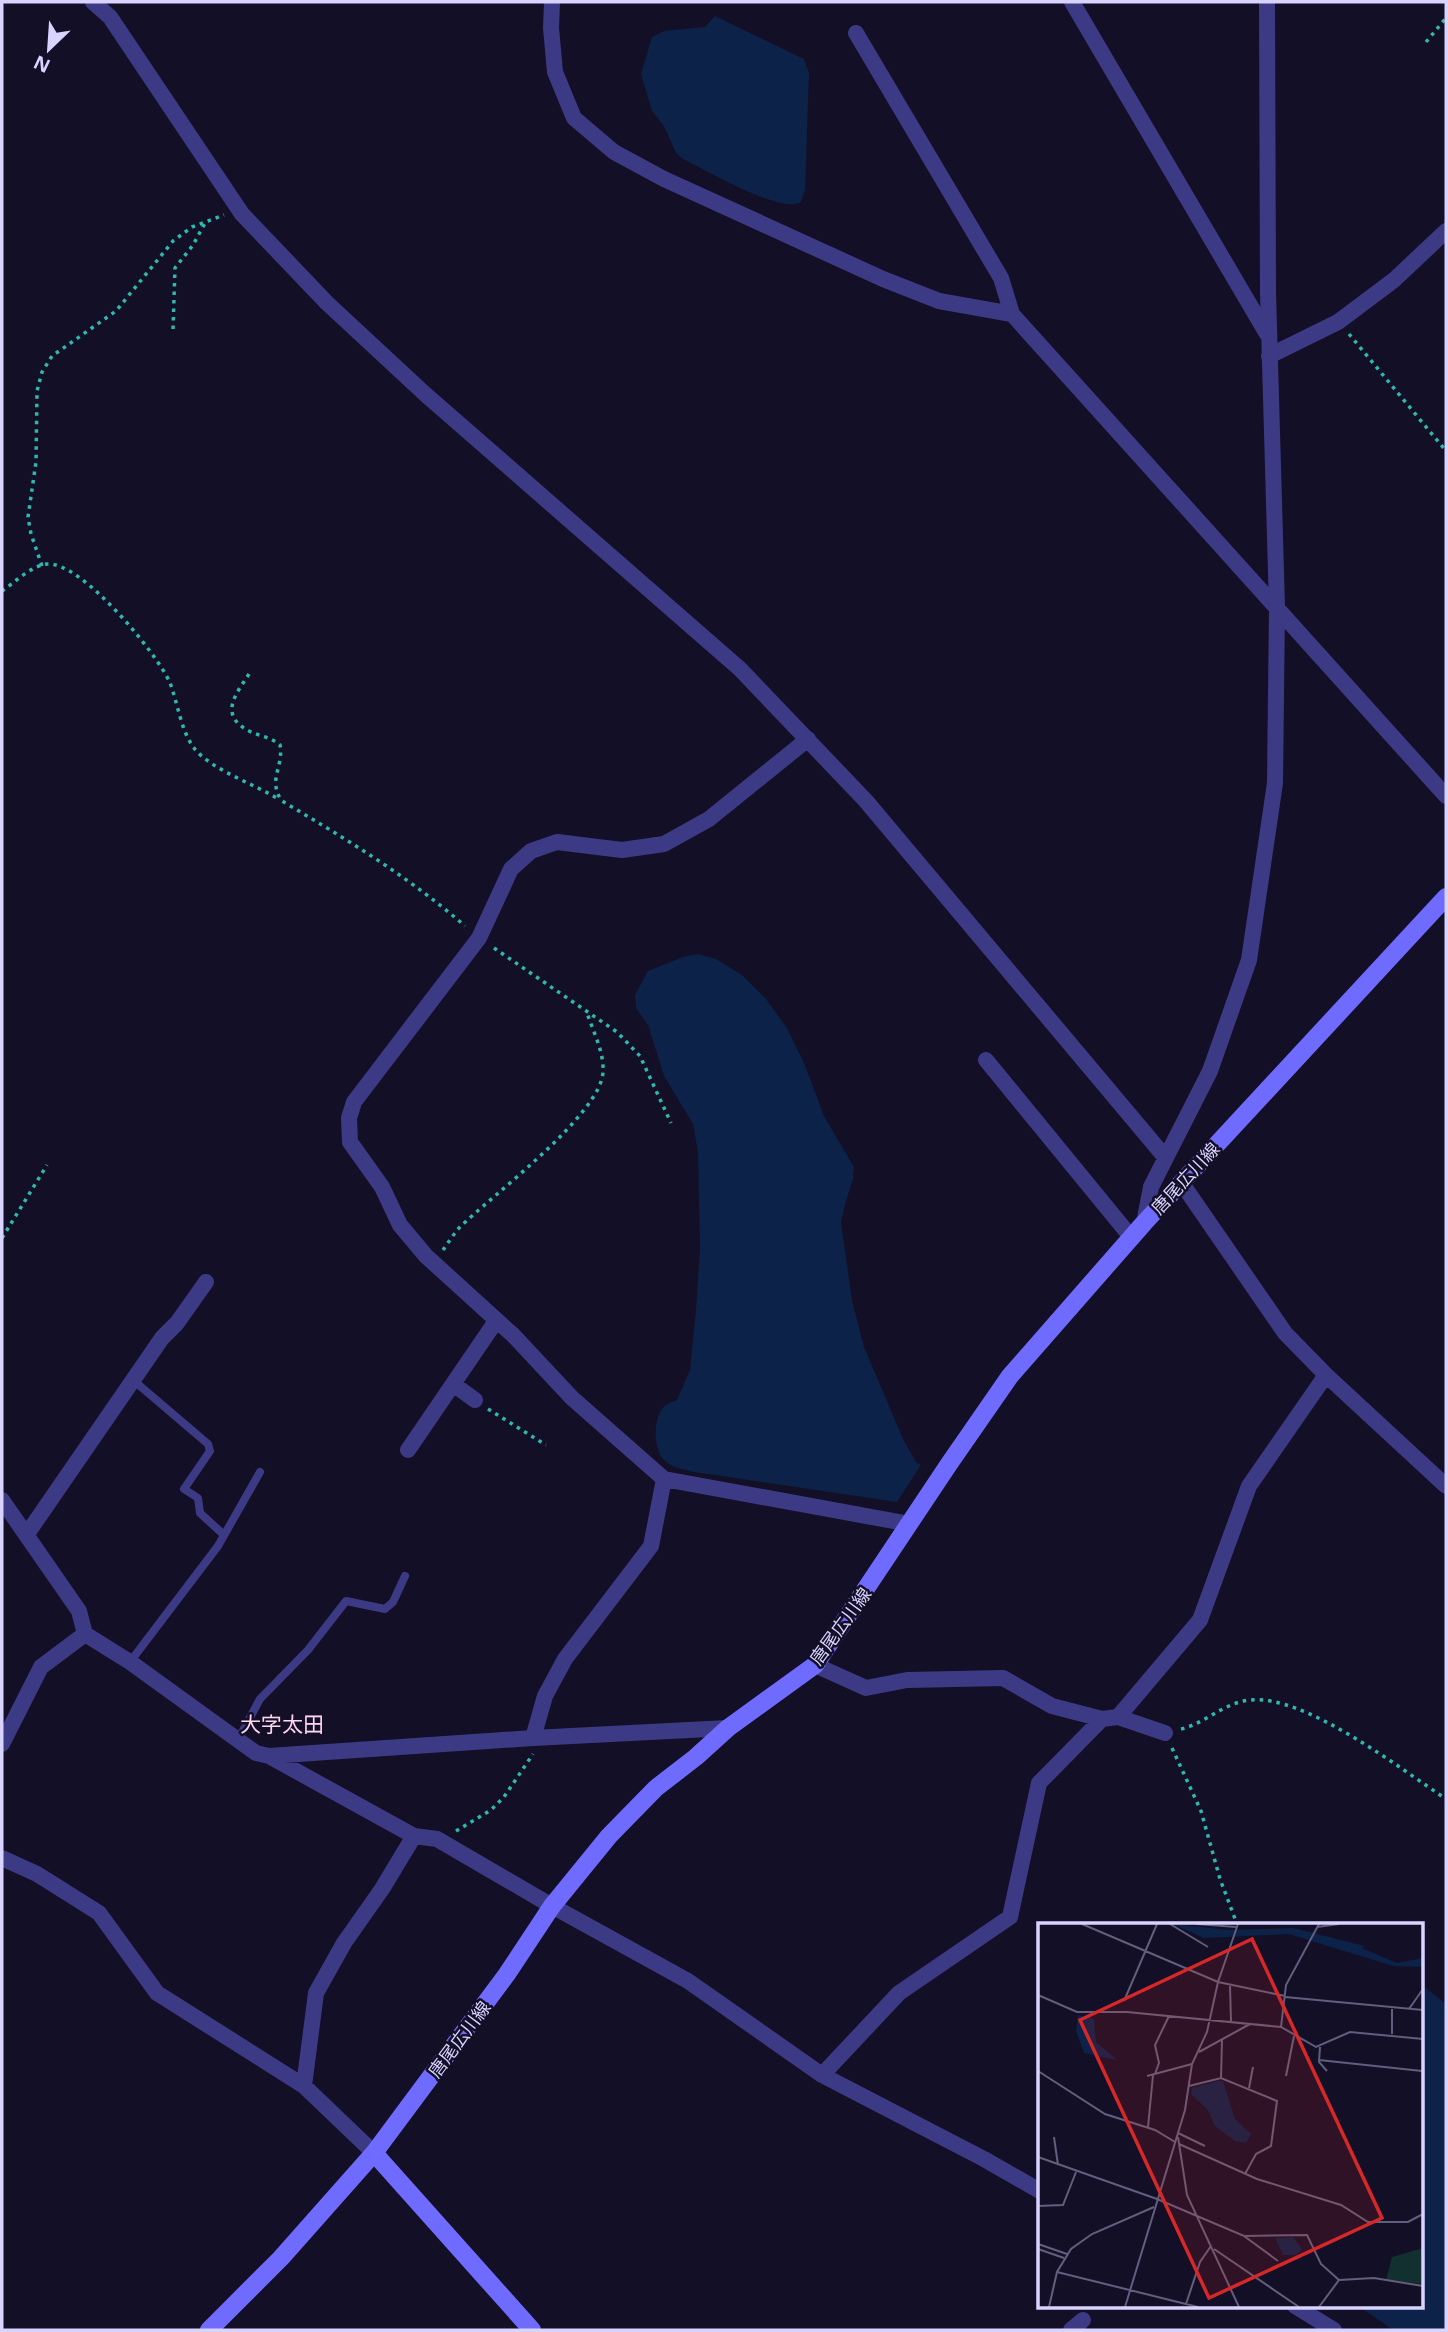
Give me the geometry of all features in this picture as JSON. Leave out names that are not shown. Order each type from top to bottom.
[{"type":"main road","name":"唐尾広川線","points":[[209,2330],[281,2258],[374,2153],[507,1974],[552,1906],[609,1836],[656,1788],[728,1728],[815,1665],[948,1464],[1010,1376],[1181,1182],[1446,897]]},
{"type":"main road","points":[[374,2153],[532,2330]]},
{"type":"street","points":[[93,2],[110,17],[238,208],[327,303],[425,394],[740,669],[866,801],[1165,1157]]},
{"type":"street","points":[[552,2],[551,28],[555,72],[574,118],[614,152],[664,179],[883,279],[939,301],[1012,314]]},
{"type":"street","points":[[1072,2],[1269,336]]},
{"type":"street","points":[[1138,1230],[1151,1187],[1210,1071],[1249,960],[1275,783],[1277,607],[1269,356],[1267,2]]},
{"type":"street","points":[[856,33],[1001,278],[1012,314],[1446,796]]},
{"type":"street","points":[[1269,356],[1338,322],[1394,280],[1446,230]]},
{"type":"street","points":[[808,739],[709,819],[664,844],[622,850],[557,842],[531,851],[511,869],[479,938],[354,1102],[349,1118],[350,1142],[382,1187],[400,1225],[433,1263],[496,1321],[572,1398],[664,1479],[910,1524]]},
{"type":"street","points":[[986,1060],[1138,1230]]},
{"type":"street","points":[[1181,1182],[1284,1334],[1446,1486]]},
{"type":"street","points":[[27,1534],[162,1338],[206,1282]]},
{"type":"street","points":[[408,1450],[496,1321]]},
{"type":"street","points":[[822,2076],[900,1993],[1010,1917],[1039,1783],[1110,1718],[1200,1620],[1249,1486],[1326,1375]]},
{"type":"street","points":[[453,1384],[475,1400]]},
{"type":"street","points":[[539,1738],[545,1696],[565,1659],[652,1546],[664,1479]]},
{"type":"street","points":[[2,1500],[79,1611],[85,1634],[130,1662],[256,1754],[269,1756],[728,1728]]},
{"type":"street","points":[[2,1744],[7,1720],[41,1667],[85,1634]]},
{"type":"street","points":[[815,1665],[866,1688],[907,1680],[1003,1678],[1052,1706],[1165,1733]]},
{"type":"street","points":[[269,1756],[414,1836],[437,1839],[688,1981],[822,2076],[984,2159],[1038,2190]]},
{"type":"street","points":[[304,2086],[316,1993],[344,1943],[382,1889],[414,1836]]},
{"type":"street","points":[[2,1858],[37,1874],[99,1913],[157,1993],[304,2086],[374,2153]]},
{"type":"street","points":[[1298,2308],[1334,2330]]},
{"type":"lane","points":[[133,1380],[208,1444],[210,1451],[184,1489],[198,1498],[200,1513],[224,1535]]},
{"type":"lane","points":[[130,1662],[218,1546],[260,1472]]},
{"type":"lane","points":[[238,1740],[260,1699],[308,1650],[346,1601],[385,1609],[393,1602],[405,1576]]},
{"type":"path","points":[[1426,42],[1446,18]]},
{"type":"path","points":[[42,566],[28,517],[36,462],[37,391],[41,372],[52,356],[116,311],[173,241],[192,227],[238,208]]},
{"type":"path","points":[[173,329],[175,268],[193,245],[205,223]]},
{"type":"path","points":[[1338,322],[1446,451]]},
{"type":"path","points":[[2,591],[42,566],[60,565],[75,573],[130,624],[169,681],[192,745],[204,759],[282,801],[378,859],[420,888],[479,938],[617,1032],[640,1056],[671,1124]]},
{"type":"path","points":[[249,674],[231,704],[232,714],[237,723],[248,731],[280,745],[280,760],[275,777],[276,792],[282,801]]},
{"type":"path","points":[[433,1263],[458,1230],[516,1179],[584,1110],[597,1092],[604,1072],[586,1012]]},
{"type":"path","points":[[2,1238],[47,1165]]},
{"type":"path","points":[[475,1400],[546,1445]]},
{"type":"path","points":[[1237,1923],[1220,1879],[1201,1811],[1165,1733],[1190,1727],[1226,1706],[1251,1700],[1273,1701],[1348,1733],[1446,1799]]},
{"type":"path","points":[[437,1839],[491,1810],[504,1797],[539,1738]]},
{"type":"water","points":[[715,16],[804,59],[809,73],[805,190],[801,202],[791,204],[761,197],[683,159],[676,153],[664,126],[652,111],[641,74],[652,37],[664,31],[705,27]]},
{"type":"water","points":[[698,954],[716,959],[742,975],[766,999],[787,1028],[804,1063],[824,1116],[854,1167],[841,1223],[852,1300],[864,1347],[903,1439],[916,1462],[921,1465],[897,1502],[694,1472],[667,1463],[660,1455],[656,1442],[657,1419],[666,1405],[677,1400],[690,1370],[700,1248],[698,1152],[693,1124],[664,1076],[648,1025],[636,1008],[635,995],[648,971]]},
{"type":"water","points":[[1424,1987],[1446,2004],[1446,2330],[1393,2330],[1362,2308],[1424,2308]]},
{"type":"district","name":"大字太田","points":[[282,1724]]}]
